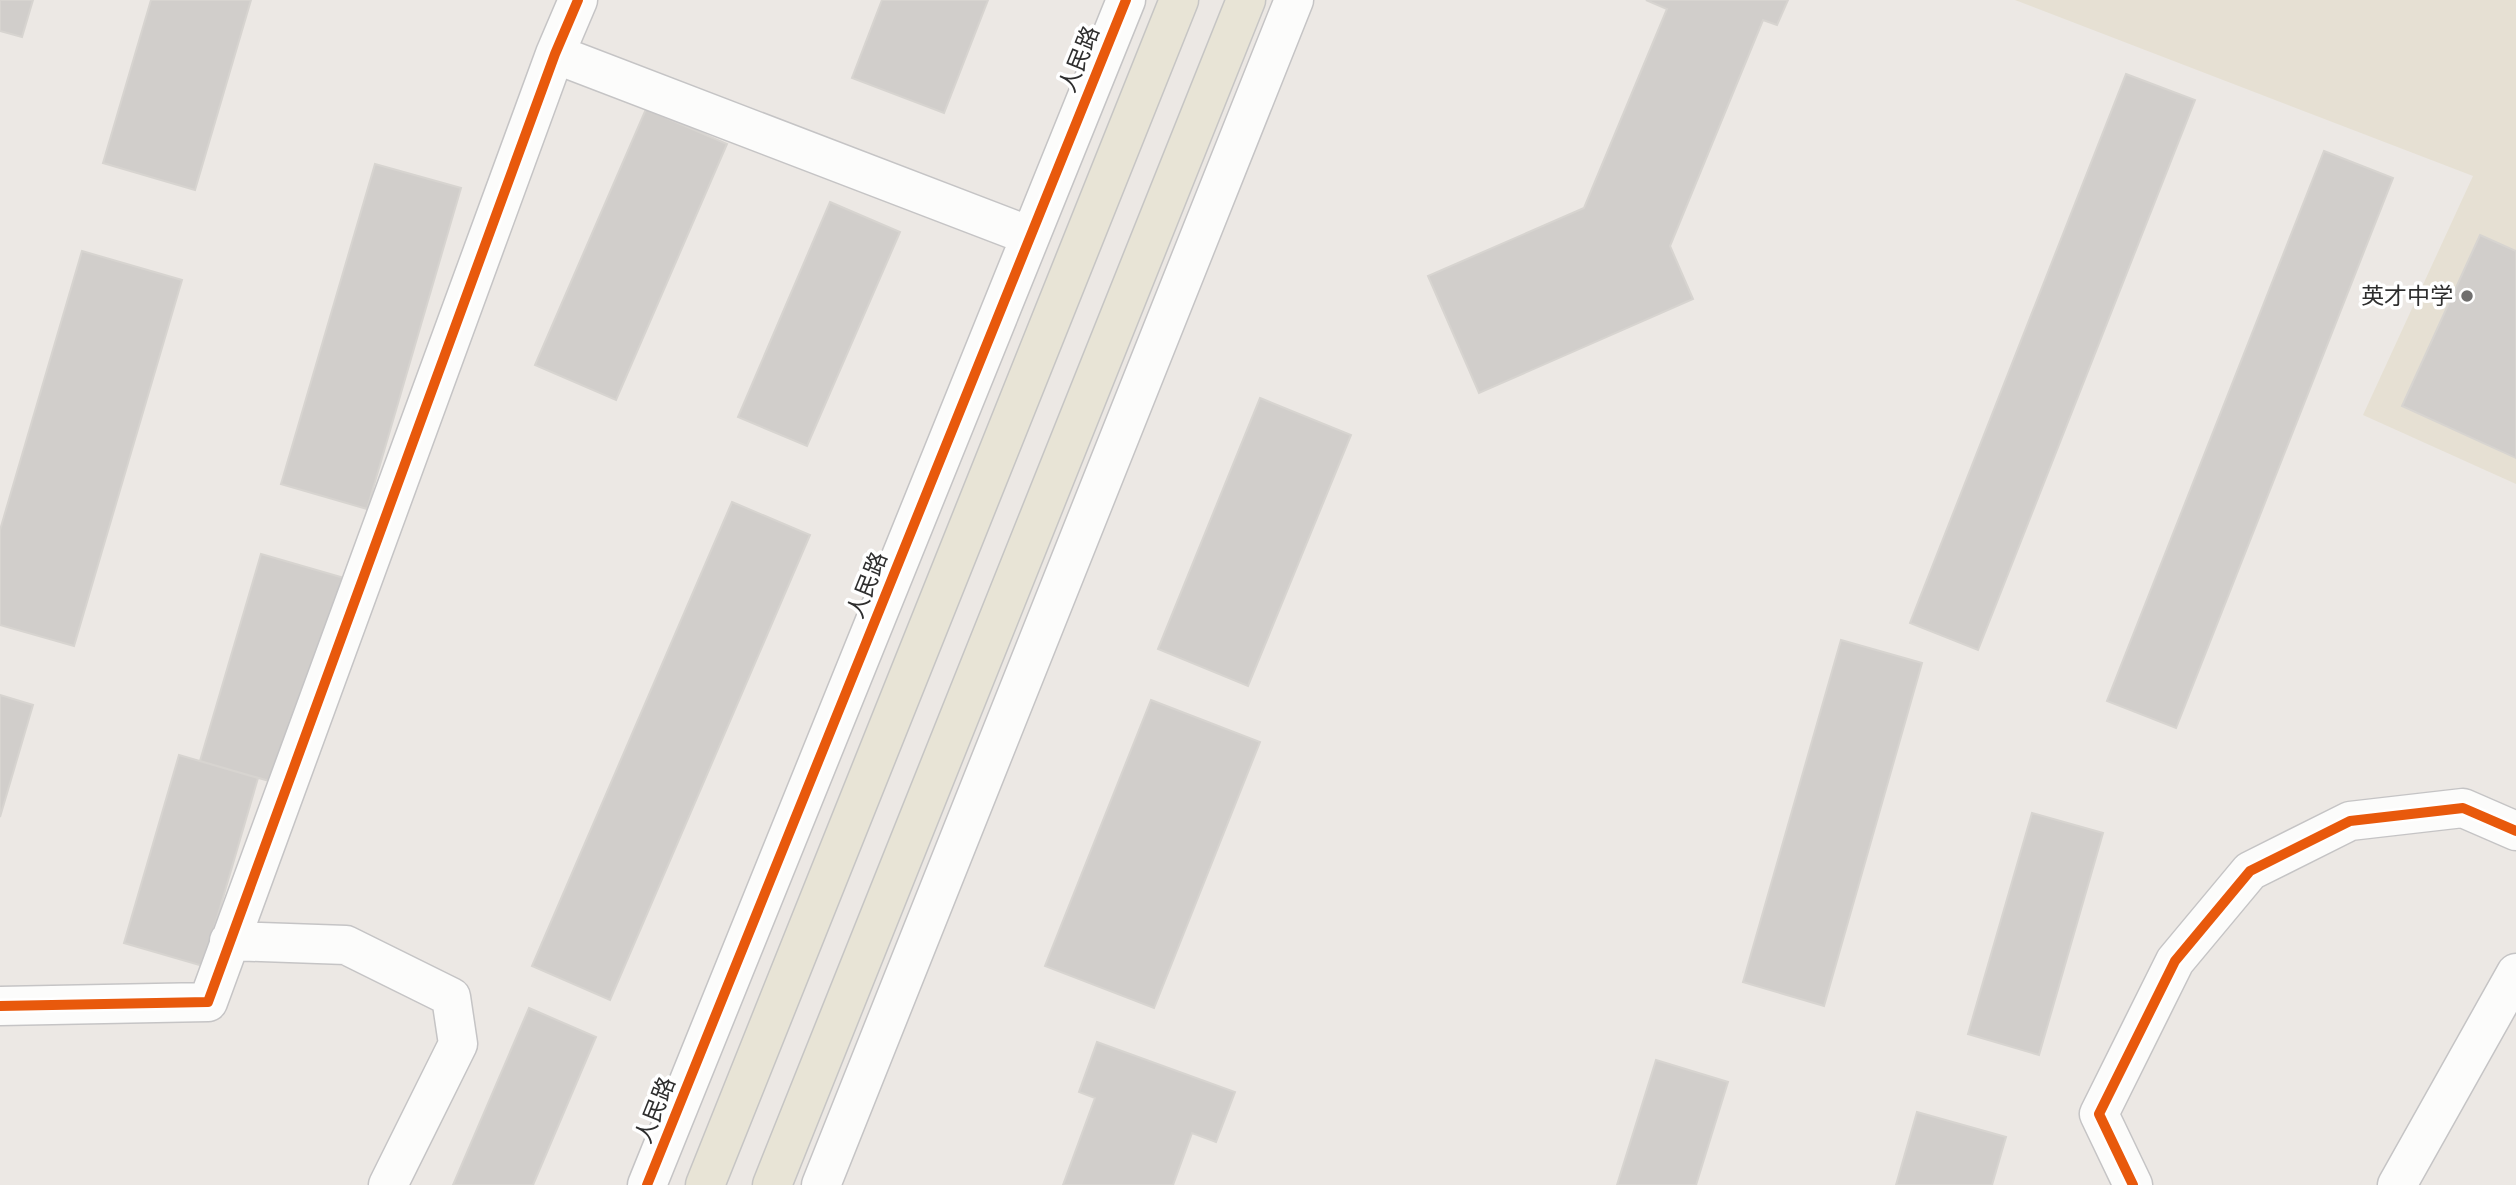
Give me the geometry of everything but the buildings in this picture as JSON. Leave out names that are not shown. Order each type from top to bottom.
[{"type":"main road","points":[[705,1185],[1179,0]]},
{"type":"main road","points":[[772,1185],[1246,0]]},
{"type":"street","points":[[0,1006],[208,1002],[555,54],[578,0]]},
{"type":"street","name":"人民路","points":[[647,1185],[1126,0]]},
{"type":"street","points":[[821,1185],[1294,0]]},
{"type":"street","points":[[555,54],[1030,236]]},
{"type":"street","points":[[2133,1185],[2099,1114],[2175,961],[2250,871],[2350,821],[2463,808],[2516,831]]},
{"type":"street","points":[[229,941],[346,945],[452,997],[458,1044],[388,1185]]},
{"type":"street","points":[[2397,1185],[2516,973]]},
{"type":"shaded area","name":"英才中学","points":[[2015,0],[2516,0],[2516,484],[2363,415],[2473,176]]},
{"type":"cycle path","points":[[0,1006],[208,1002],[555,54],[578,0]]},
{"type":"cycle path","points":[[647,1185],[1126,0]]},
{"type":"cycle path","points":[[2133,1185],[2099,1114],[2175,961],[2250,871],[2350,821],[2463,808],[2516,831]]},
{"type":"place","name":"英才中学","points":[[2467,296]]}]
